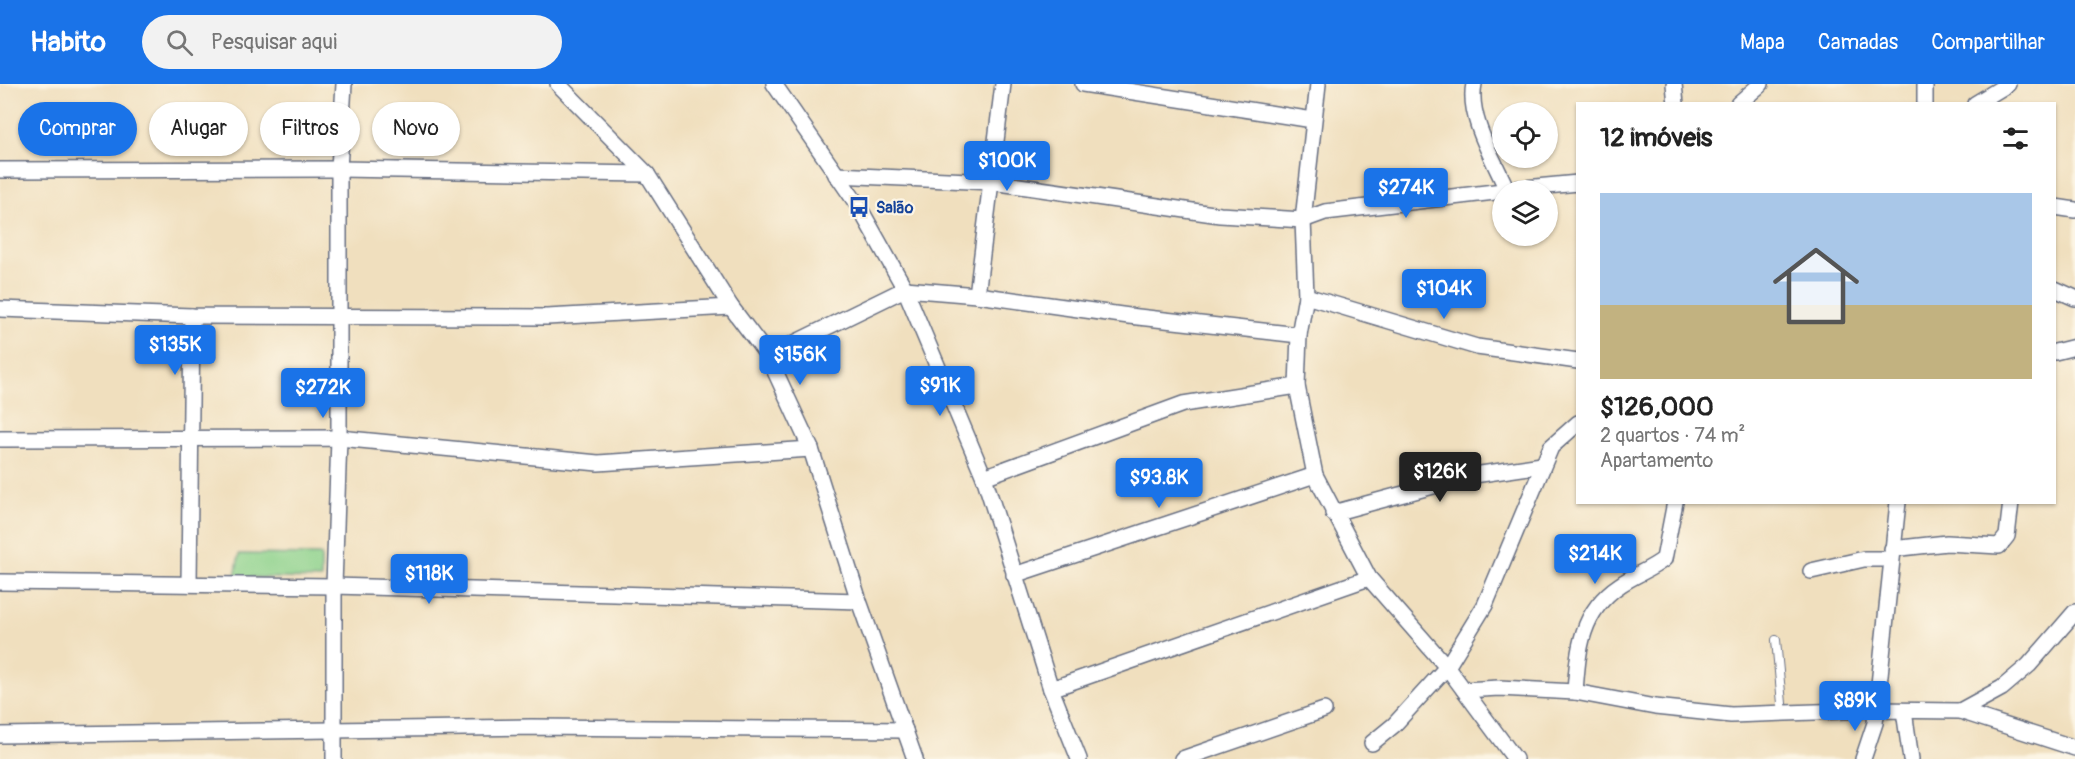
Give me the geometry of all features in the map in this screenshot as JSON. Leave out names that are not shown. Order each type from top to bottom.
[{"type":"street","points":[[334,759],[334,586],[339,438],[339,169],[344,84]]},
{"type":"street","points":[[558,84],[647,174],[731,307],[768,356],[811,449],[859,601],[915,759]]},
{"type":"street","points":[[774,84],[859,207],[905,289],[984,477],[1051,689],[1079,759]]},
{"type":"street","points":[[977,295],[1003,84]]},
{"type":"street","points":[[1083,84],[1313,120]]},
{"type":"street","points":[[1318,84],[1303,220],[1306,296],[1299,334],[1298,386],[1315,475],[1369,578],[1447,667],[1515,759]]},
{"type":"street","points":[[1474,84],[1472,93],[1478,122],[1501,180]]},
{"type":"street","points":[[1674,84],[1676,102]]},
{"type":"street","points":[[1740,102],[1761,84]]},
{"type":"street","points":[[1925,84],[1925,102]]},
{"type":"street","points":[[1978,102],[2008,84]]},
{"type":"street","points":[[0,170],[339,169],[647,174]]},
{"type":"street","points":[[836,175],[992,182],[1220,214],[1303,220],[1324,212],[1492,192]]},
{"type":"street","points":[[1558,185],[1576,183]]},
{"type":"street","points":[[2056,207],[2075,210]]},
{"type":"street","points":[[768,356],[905,289],[977,295],[1129,316],[1299,334]]},
{"type":"street","points":[[2056,289],[2075,298]]},
{"type":"street","points":[[1306,296],[1477,347],[1576,361]]},
{"type":"street","points":[[0,309],[192,316],[547,317],[731,307]]},
{"type":"street","points":[[189,584],[192,316]]},
{"type":"street","points":[[2056,352],[2075,347]]},
{"type":"street","points":[[984,477],[1183,404],[1298,386]]},
{"type":"street","points":[[1372,743],[1394,725],[1447,667],[1485,605],[1551,447],[1576,425]]},
{"type":"street","points":[[0,439],[339,438],[598,463],[811,449]]},
{"type":"street","points":[[1333,513],[1474,475],[1542,465]]},
{"type":"street","points":[[1014,575],[1315,475]]},
{"type":"street","points":[[1575,692],[1578,646],[1583,631],[1596,608],[1619,585],[1664,559],[1675,504]]},
{"type":"street","points":[[1863,759],[1875,723],[1898,504]]},
{"type":"street","points":[[1811,571],[1947,543],[1999,546],[2007,536],[2011,504]]},
{"type":"street","points":[[1051,689],[1369,578]]},
{"type":"street","points":[[0,582],[334,586],[859,601]]},
{"type":"street","points":[[1960,711],[2002,688],[2029,665],[2075,612]]},
{"type":"street","points":[[1464,690],[1499,688],[1575,692],[1666,708],[1731,715],[1875,710],[1960,711],[2075,748]]},
{"type":"street","points":[[1182,759],[1324,710]]},
{"type":"street","points":[[1904,711],[1911,759]]},
{"type":"street","points":[[0,735],[531,727],[905,730]]},
{"type":"lane","points":[[1776,640],[1784,714]]},
{"type":"green space","points":[[239,554],[321,555],[321,579],[235,577]]},
{"type":"place","name":"Salão","points":[[859,207]]}]
